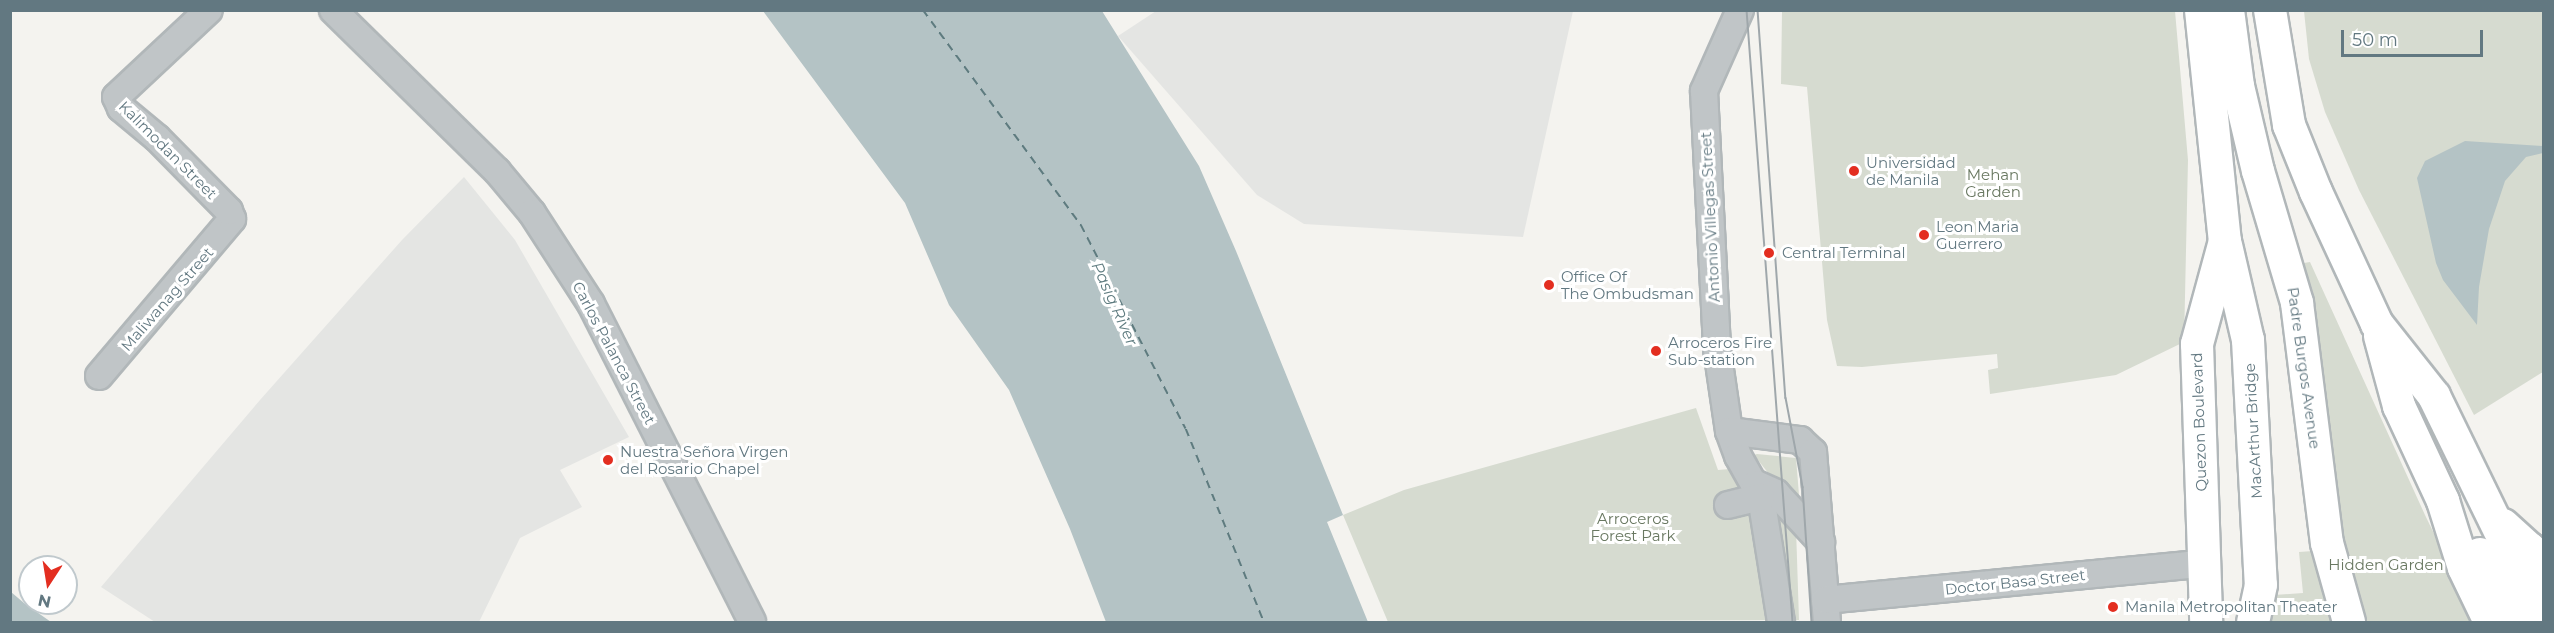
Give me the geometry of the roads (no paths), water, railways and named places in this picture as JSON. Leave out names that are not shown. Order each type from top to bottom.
[{"type":"main road","name":"Quezon Boulevard","points":[[2201,10],[2225,241],[2197,344],[2195,382],[2206,563],[2206,622]]},
{"type":"main road","name":"Padre Burgos Avenue","points":[[2228,10],[2238,86],[2258,171],[2297,303],[2326,543],[2349,622]]},
{"type":"main road","points":[[2270,10],[2289,124],[2377,324],[2399,406],[2443,501],[2464,568],[2490,622]]},
{"type":"main road","name":"MacArthur Bridge","points":[[2225,241],[2248,339],[2261,585],[2253,622]]},
{"type":"main road","points":[[2377,324],[2434,396],[2496,519],[2544,622]]},
{"type":"main road","points":[[2443,501],[2482,557],[2516,622]]},
{"type":"main road","points":[[2496,519],[2530,549],[2544,568]]},
{"type":"street","name":"Kalimodan Street","points":[[209,10],[116,97],[121,108],[157,138],[232,219]]},
{"type":"street","name":"Carlos Palanca Street","points":[[333,10],[497,171],[532,213],[591,304],[752,622]]},
{"type":"street","name":"Antonio Villegas Street","points":[[1740,10],[1707,80],[1703,100],[1720,387],[1729,431],[1738,456],[1759,490],[1781,622]]},
{"type":"street","name":"Maliwanag Street","points":[[99,376],[232,219]]},
{"type":"street","points":[[1729,431],[1800,440],[1809,446],[1815,459],[1826,611]]},
{"type":"street","name":"Antonio Villegas Street","points":[[1759,490],[1776,493],[1821,542]]},
{"type":"street","points":[[1728,505],[1759,490]]},
{"type":"street","name":"Doctor Basa Street","points":[[1826,611],[2206,563]]},
{"type":"water","name":"Pasig River","points":[[763,11],[1102,11],[1199,166],[1343,515],[1327,522],[1368,622],[1106,622],[1070,529],[1009,390],[949,305],[905,203]]},
{"type":"water","points":[[2465,141],[2543,146],[2543,153],[2526,157],[2505,181],[2489,229],[2479,287],[2477,325],[2443,280],[2436,263],[2417,178],[2425,161]]},
{"type":"water","points":[[11,592],[18,598],[18,615],[41,615],[51,622],[11,622]]},
{"type":"tram line","points":[[1747,10],[1793,622]]},
{"type":"tram line","points":[[1758,10],[1786,398],[1803,487],[1812,622]]},
{"type":"place","name":"Universidad de Manila","points":[[1854,171]]},
{"type":"place","name":"Leon Maria Guerrero","points":[[1924,235]]},
{"type":"place","name":"Central Terminal","points":[[1769,253]]},
{"type":"place","name":"Office Of The Ombudsman","points":[[1549,285]]},
{"type":"place","name":"Arroceros Fire Sub-station","points":[[1656,351]]},
{"type":"place","name":"Nuestra Señora Virgen del Rosario Chapel","points":[[608,460]]},
{"type":"place","name":"Manila Metropolitan Theater","points":[[2113,607]]},
{"type":"park label","name":"Mehan Garden","points":[[1993,182]]},
{"type":"park label","name":"Arroceros Forest Park","points":[[1633,526]]},
{"type":"park label","name":"Hidden Garden","points":[[2386,565]]}]
